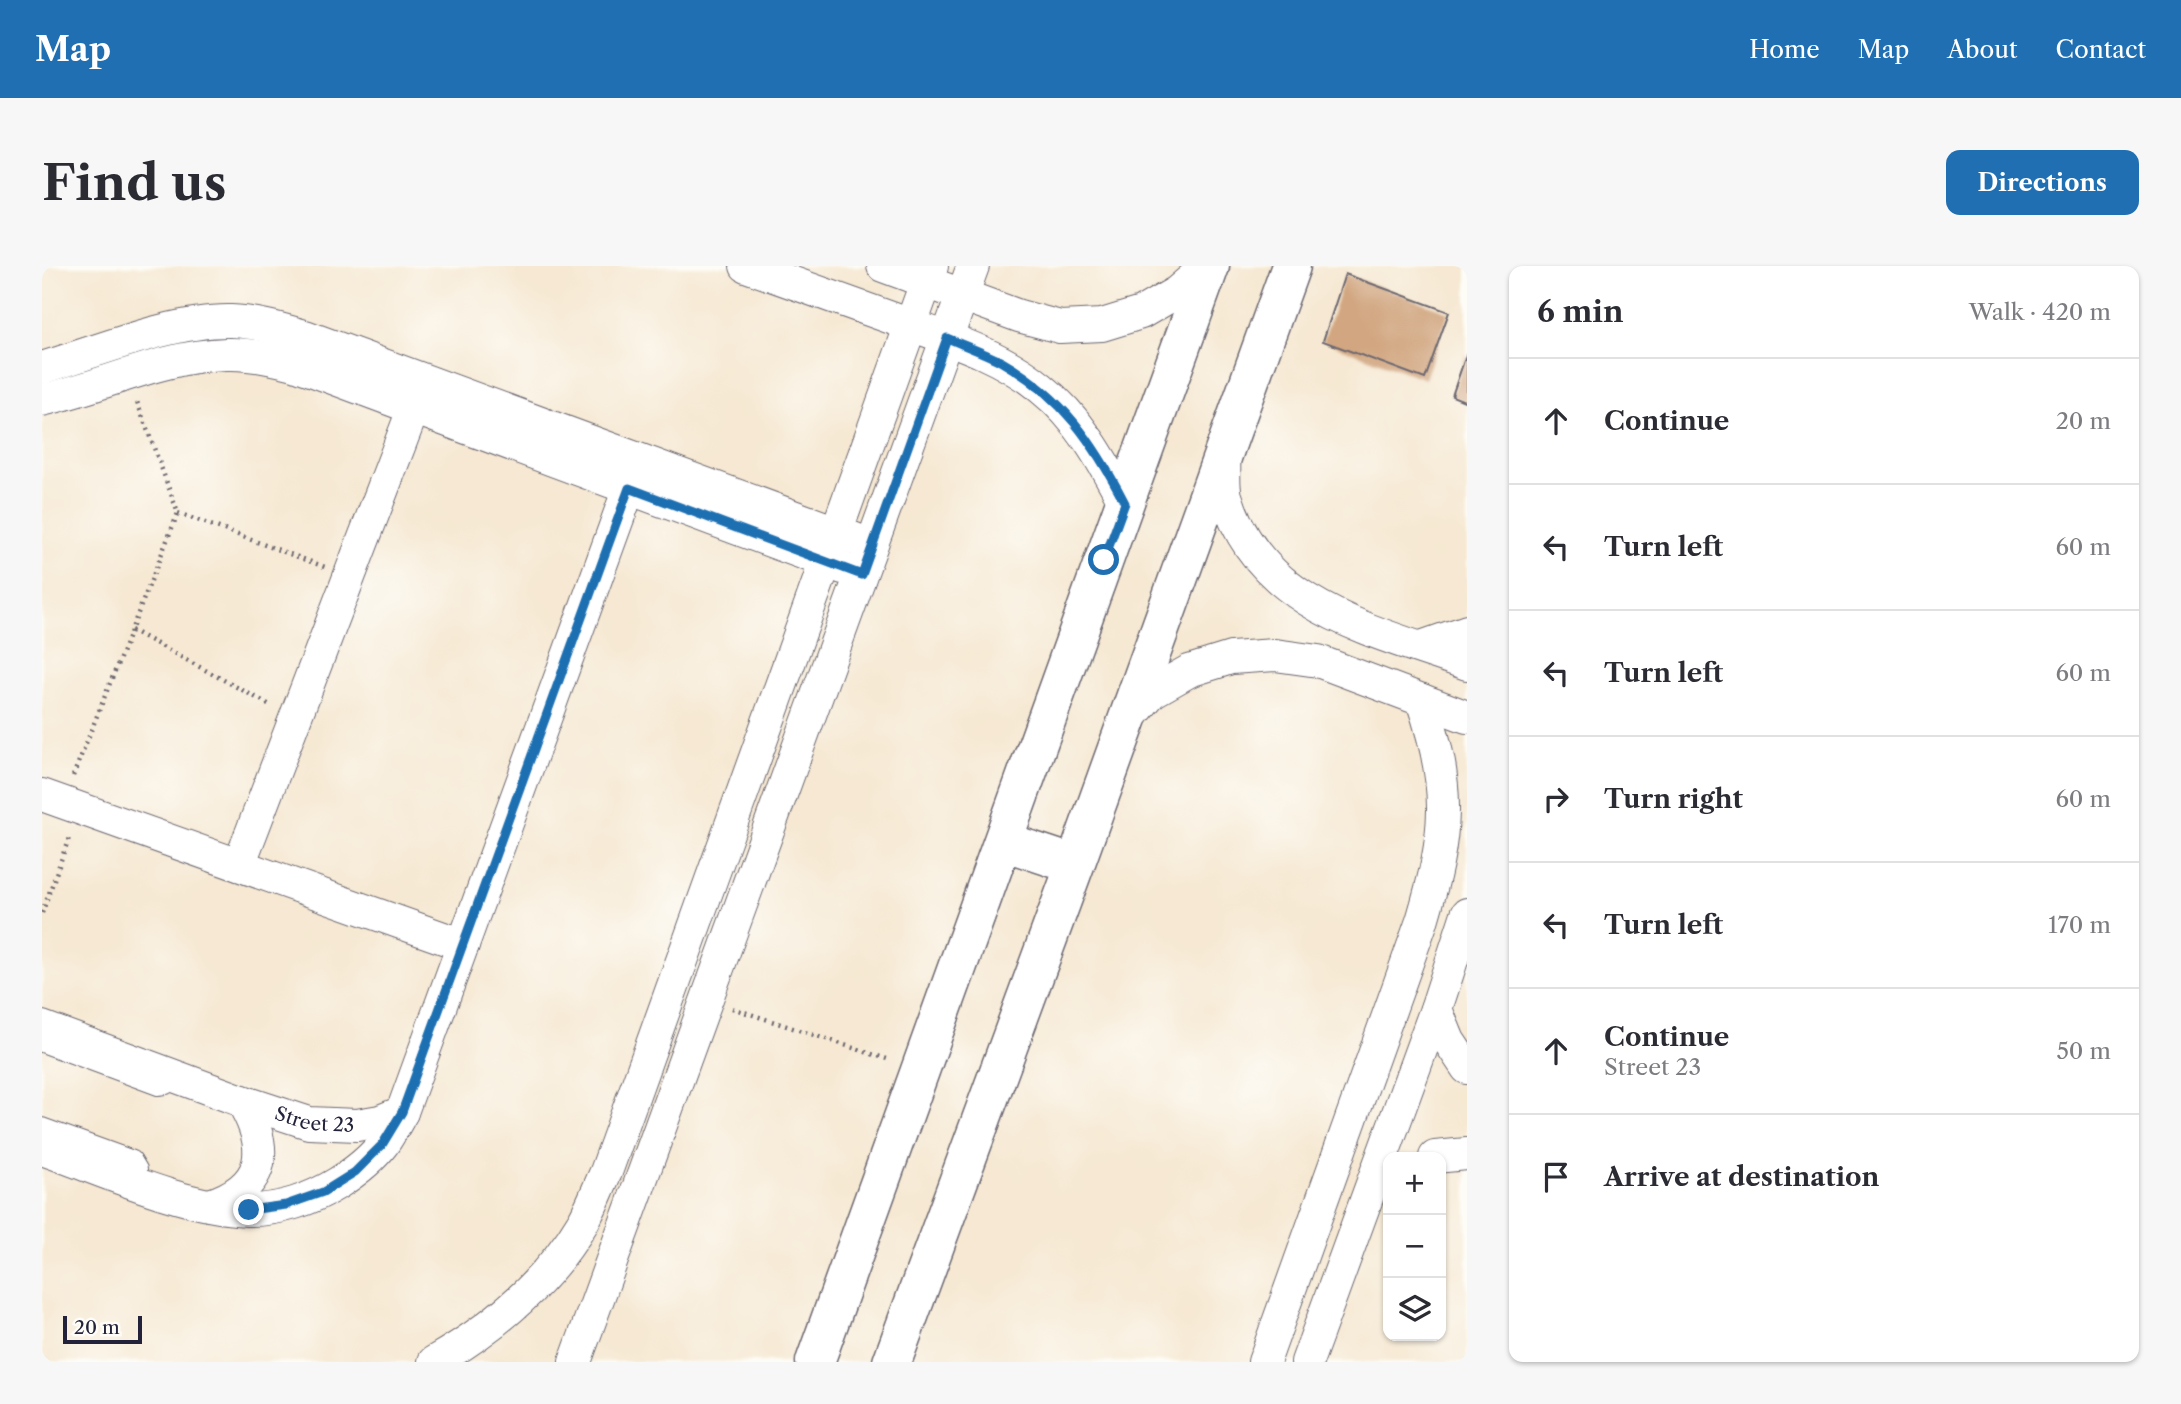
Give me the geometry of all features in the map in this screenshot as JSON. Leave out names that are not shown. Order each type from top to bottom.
[{"type":"street","points":[[746,266],[947,338],[1001,362],[1041,388],[1075,421],[1102,460],[1125,503]]},
{"type":"street","points":[[883,266],[968,281],[1019,316],[1060,327],[1102,326],[1141,313],[1177,292],[1209,266]]},
{"type":"street","points":[[815,1362],[1209,266]]},
{"type":"street","points":[[892,1362],[1291,266]]},
{"type":"street","points":[[433,1362],[487,1328],[531,1292],[561,1256],[584,1220],[606,1172],[930,274]]},
{"type":"street","points":[[575,1362],[968,281]]},
{"type":"street","points":[[42,368],[192,324],[231,321],[268,325],[305,336],[420,394],[629,488],[831,547]]},
{"type":"street","points":[[42,400],[193,357],[228,354],[262,356],[420,394],[867,560]]},
{"type":"street","points":[[239,865],[420,394]]},
{"type":"street","points":[[1224,452],[1226,495],[1242,533],[1266,567],[1298,595],[1334,616],[1467,664]]},
{"type":"street","points":[[402,1112],[629,488]]},
{"type":"street","points":[[1318,662],[1315,652],[1318,631],[1334,616]]},
{"type":"street","points":[[1421,648],[1467,631]]},
{"type":"street","points":[[1127,722],[1152,692],[1189,671],[1231,658],[1275,655],[1318,662],[1467,717]]},
{"type":"street","points":[[1270,1360],[1433,883],[1441,846],[1444,808],[1441,771],[1422,700]]},
{"type":"street","points":[[61,802],[463,945]]},
{"type":"street","points":[[1003,841],[1075,865]]},
{"type":"street","points":[[1307,1362],[1380,1182],[1467,914]]},
{"type":"street","points":[[1436,1009],[1449,1041],[1467,1068]]},
{"type":"street","name":"Street 23","points":[[42,1027],[309,1123],[357,1125],[380,1121],[402,1112]]},
{"type":"street","points":[[210,1205],[231,1198],[247,1185],[257,1166],[260,1145],[255,1124],[242,1101]]},
{"type":"street","name":"Street 23","points":[[42,1149],[170,1195],[210,1205],[249,1210],[286,1205],[323,1192],[355,1172],[382,1145],[402,1112]]},
{"type":"street","points":[[1446,1156],[1467,1154]]},
{"type":"lane","points":[[42,1044],[158,1087],[169,1084],[174,1076]]},
{"type":"lane","points":[[42,1126],[133,1159],[139,1169],[136,1182]]},
{"type":"path","points":[[42,913],[61,802],[177,513],[127,375]]},
{"type":"path","points":[[177,513],[350,576]]},
{"type":"path","points":[[131,630],[295,719]]},
{"type":"path","points":[[708,1000],[920,1070]]},
{"type":"building","points":[[1345,274],[1449,312],[1425,379],[1323,341]]},
{"type":"building","points":[[1467,352],[1467,402],[1452,396]]},
{"type":"route","points":[[249,1210],[286,1205],[323,1192],[355,1172],[382,1145],[402,1112],[629,488],[862,575],[947,338],[1001,362],[1041,388],[1075,421],[1102,460],[1125,503],[1104,560]]}]
